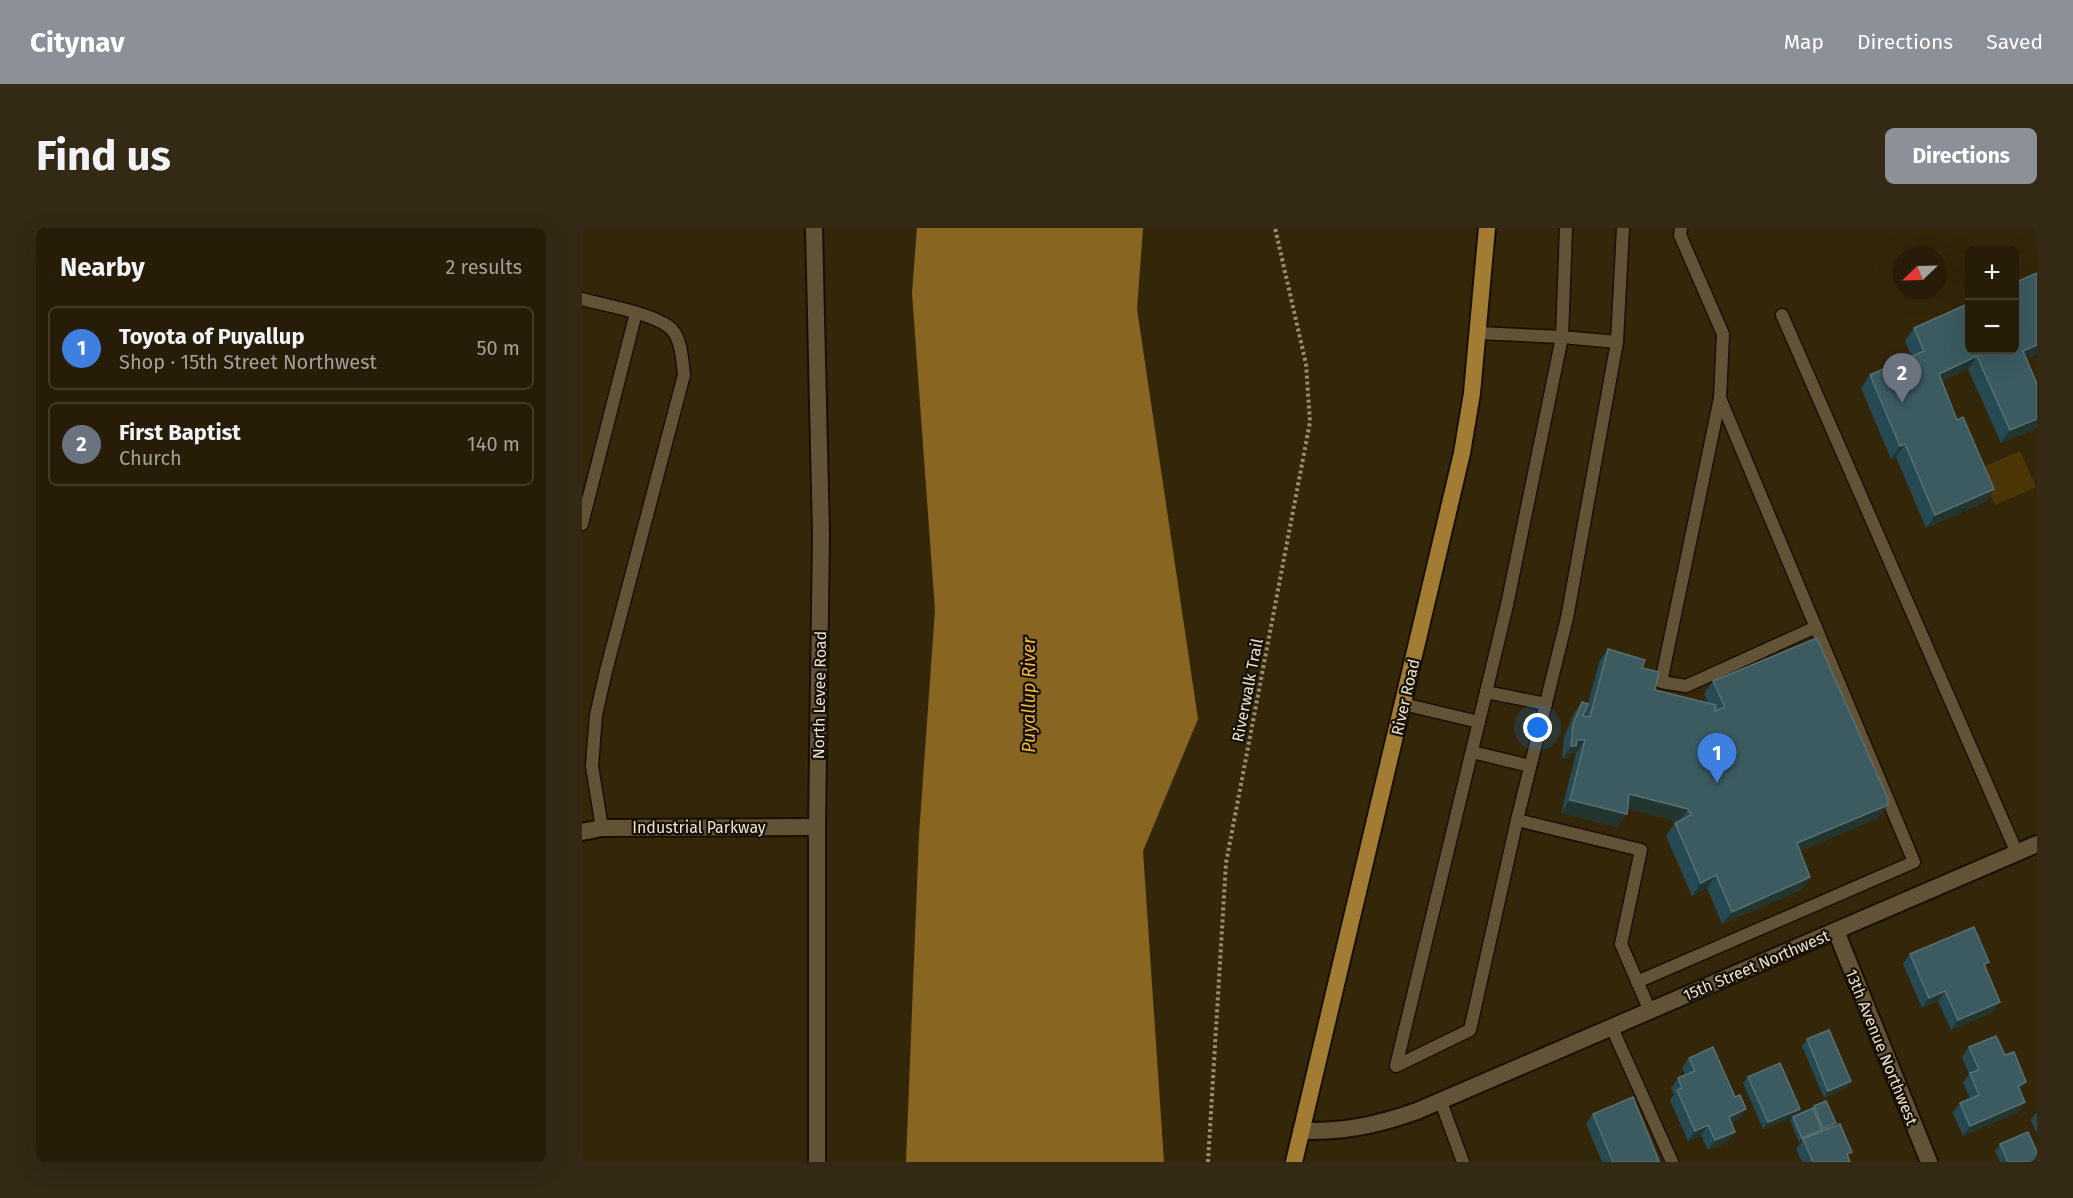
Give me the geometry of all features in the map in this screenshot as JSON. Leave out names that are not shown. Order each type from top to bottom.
[{"type":"main road","name":"River Road","points":[[1294,1162],[1462,453],[1478,333],[1488,228]]},
{"type":"street","name":"North Levee Road","points":[[814,228],[821,535],[817,826],[817,1162]]},
{"type":"street","name":"Industrial Parkway","points":[[582,832],[603,828],[817,826]]},
{"type":"street","name":"15th Street Northwest","points":[[1301,1131],[1354,1130],[1381,1124],[1441,1102],[2037,844]]},
{"type":"street","name":"13th Avenue Northwest","points":[[1836,931],[1929,1162]]},
{"type":"lane","points":[[1566,228],[1562,337],[1508,605],[1396,1066],[1470,1030],[1517,820],[1567,618],[1617,342],[1623,228]]},
{"type":"lane","points":[[1681,228],[1680,235],[1723,334],[1720,398],[1660,682],[1686,686],[1816,627]]},
{"type":"lane","points":[[582,299],[636,314],[669,327],[681,348],[684,375],[596,715],[587,766],[603,828]]},
{"type":"lane","points":[[582,524],[636,314]]},
{"type":"lane","points":[[1782,315],[2017,853]]},
{"type":"lane","points":[[1478,333],[1617,342]]},
{"type":"lane","points":[[1637,982],[1914,862],[1720,398]]},
{"type":"lane","points":[[1486,692],[1546,704]]},
{"type":"lane","points":[[1403,704],[1479,722]]},
{"type":"lane","points":[[1472,752],[1530,766]]},
{"type":"lane","points":[[1517,820],[1641,850],[1621,944],[1650,1011]]},
{"type":"lane","points":[[1612,1028],[1672,1162]]},
{"type":"lane","points":[[1441,1102],[1462,1162]]},
{"type":"path","name":"Riverwalk Trail","points":[[1208,1162],[1226,863],[1310,422],[1306,364],[1275,228]]},
{"type":"shaded area","points":[[2020,451],[2036,487],[1995,505],[1979,469]]},
{"type":"water","name":"Puyallup River","points":[[917,228],[1143,228],[1137,309],[1198,719],[1143,851],[1164,1162],[906,1162],[919,835],[935,610],[912,293]]},
{"type":"building","points":[[2037,273],[2037,345],[2023,351],[2037,384],[2037,419],[2010,430],[1977,356],[1939,374],[1957,420],[1963,417],[1994,489],[1935,515],[1905,444],[1900,446],[1870,375],[1924,351],[1914,328],[1965,305],[1965,354],[2019,354],[2019,281]]},
{"type":"building","points":[[1817,638],[1888,799],[1888,805],[1797,843],[1810,877],[1732,912],[1716,875],[1701,883],[1675,823],[1691,815],[1688,809],[1629,794],[1627,814],[1570,800],[1585,740],[1577,740],[1576,746],[1571,746],[1573,725],[1582,702],[1588,704],[1583,716],[1590,717],[1608,649],[1645,660],[1642,668],[1659,672],[1655,690],[1716,705],[1715,711],[1725,707],[1713,681]]},
{"type":"building","points":[[1974,927],[1989,962],[1984,964],[2000,1002],[1958,1020],[1945,991],[1929,998],[1910,954]]},
{"type":"building","points":[[1829,1030],[1851,1081],[1828,1091],[1807,1039]]},
{"type":"building","points":[[1996,1036],[2005,1055],[2014,1052],[2026,1082],[2018,1086],[2025,1102],[1970,1126],[1960,1103],[1979,1095],[1970,1073],[1979,1070],[1969,1047]]},
{"type":"building","points":[[1713,1047],[1735,1097],[1740,1095],[1746,1109],[1729,1117],[1735,1132],[1715,1140],[1708,1125],[1695,1131],[1677,1090],[1682,1088],[1678,1078],[1695,1071],[1689,1058]]},
{"type":"building","points":[[1780,1063],[1800,1109],[1768,1122],[1748,1077]]},
{"type":"building","points":[[1633,1097],[1659,1161],[1657,1162],[1613,1162],[1593,1114]]},
{"type":"building","points":[[1826,1101],[1836,1123],[1823,1129],[1814,1106]]},
{"type":"building","points":[[1813,1108],[1822,1130],[1802,1138],[1793,1117]]},
{"type":"building","points":[[1840,1124],[1852,1152],[1847,1154],[1850,1162],[1813,1162],[1803,1139]]},
{"type":"building","points":[[2028,1132],[2037,1152],[2037,1162],[2008,1162],[2000,1144]]},
{"type":"place","name":"First Baptist","points":[[1902,403]]},
{"type":"place","name":"Toyota of Puyallup","points":[[1717,783]]}]
